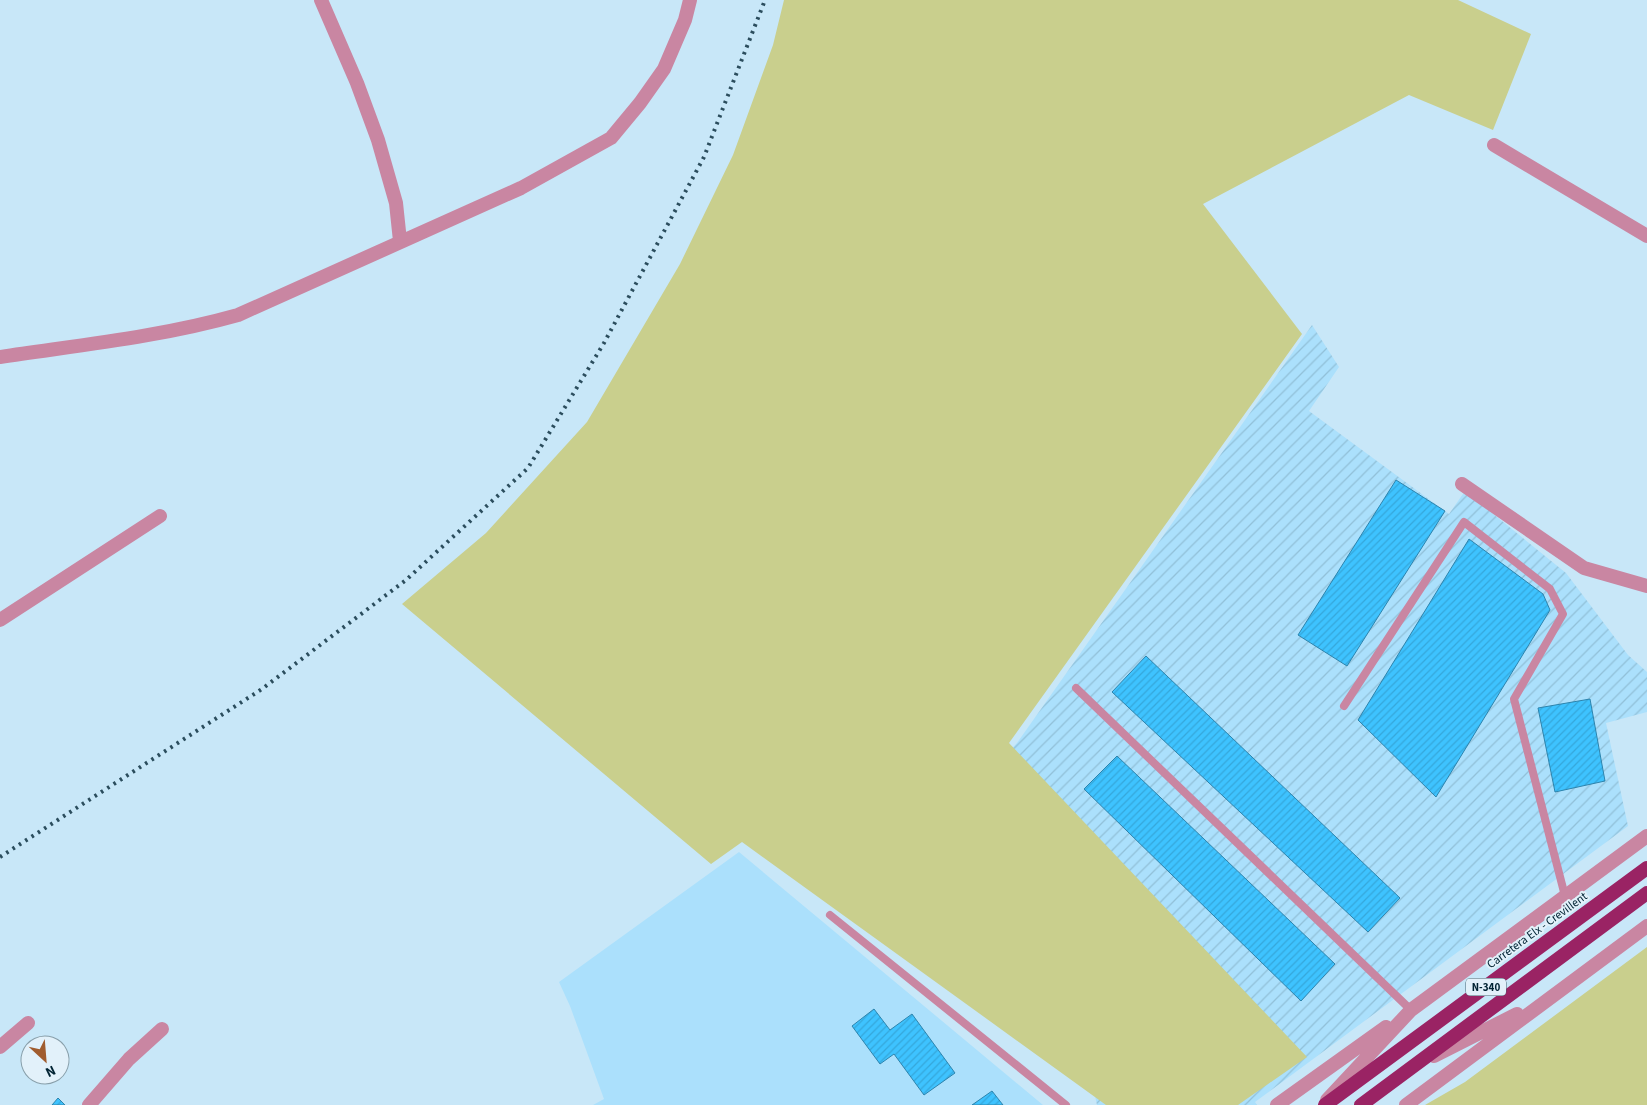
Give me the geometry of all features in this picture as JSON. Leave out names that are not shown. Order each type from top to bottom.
[{"type":"highway","name":"Carretera Elx - Crevillent","points":[[1323,1105],[1647,868]]},
{"type":"highway","name":"N-340","points":[[1361,1105],[1647,893]]},
{"type":"street","points":[[321,0],[357,83],[378,140],[396,203],[400,241]]},
{"type":"street","points":[[0,357],[155,334],[238,315],[521,188],[611,138],[640,104],[664,69],[685,20],[690,0]]},
{"type":"street","points":[[1494,145],[1647,236]]},
{"type":"street","points":[[1462,484],[1584,568],[1647,586]]},
{"type":"street","points":[[0,620],[160,516]]},
{"type":"street","points":[[1277,1105],[1411,1010],[1647,836]]},
{"type":"street","points":[[1406,1105],[1647,926]]},
{"type":"street","points":[[1415,1065],[1550,997]]},
{"type":"street","points":[[1323,1105],[1411,1010]]},
{"type":"street","points":[[0,1047],[28,1023]]},
{"type":"street","points":[[89,1105],[130,1059],[162,1029]]},
{"type":"lane","points":[[1344,706],[1464,522],[1550,588],[1563,614],[1514,699],[1565,896]]},
{"type":"lane","points":[[1076,688],[1411,1010]]},
{"type":"lane","points":[[830,915],[1066,1105]]},
{"type":"shaded area","points":[[1312,325],[1339,367],[1309,411],[1449,514],[1465,491],[1566,573],[1628,655],[1647,672],[1647,712],[1606,723],[1628,826],[1255,1102],[1257,1105],[1097,1105],[1093,1087],[878,892],[1017,743]]},
{"type":"shaded area","points":[[739,852],[1043,1105],[593,1105],[604,1099],[570,1006],[559,982]]},
{"type":"green space","points":[[784,0],[1458,0],[1531,34],[1493,130],[1409,95],[1203,204],[1302,334],[1009,743],[1307,1057],[1238,1105],[1106,1105],[742,842],[711,864],[402,604],[486,533],[587,422],[680,264],[733,155],[773,45]]},
{"type":"green space","points":[[1647,947],[1647,1105],[1425,1105],[1465,1082]]},
{"type":"building","points":[[1396,480],[1445,511],[1347,666],[1298,635]]},
{"type":"building","points":[[1469,539],[1543,594],[1550,610],[1436,797],[1358,720]]},
{"type":"building","points":[[1146,656],[1400,898],[1368,932],[1112,692]]},
{"type":"building","points":[[1590,699],[1605,781],[1555,792],[1538,708]]},
{"type":"building","points":[[1117,756],[1335,964],[1301,1001],[1084,789]]},
{"type":"building","points":[[874,1009],[890,1030],[912,1014],[955,1073],[924,1095],[894,1054],[880,1064],[852,1026]]},
{"type":"building","points":[[992,1091],[1003,1105],[972,1105]]},
{"type":"building","points":[[58,1098],[65,1105],[52,1105]]},
{"type":"railway","points":[[0,857],[262,689],[406,580],[528,468],[604,343],[704,157],[765,0]]}]
